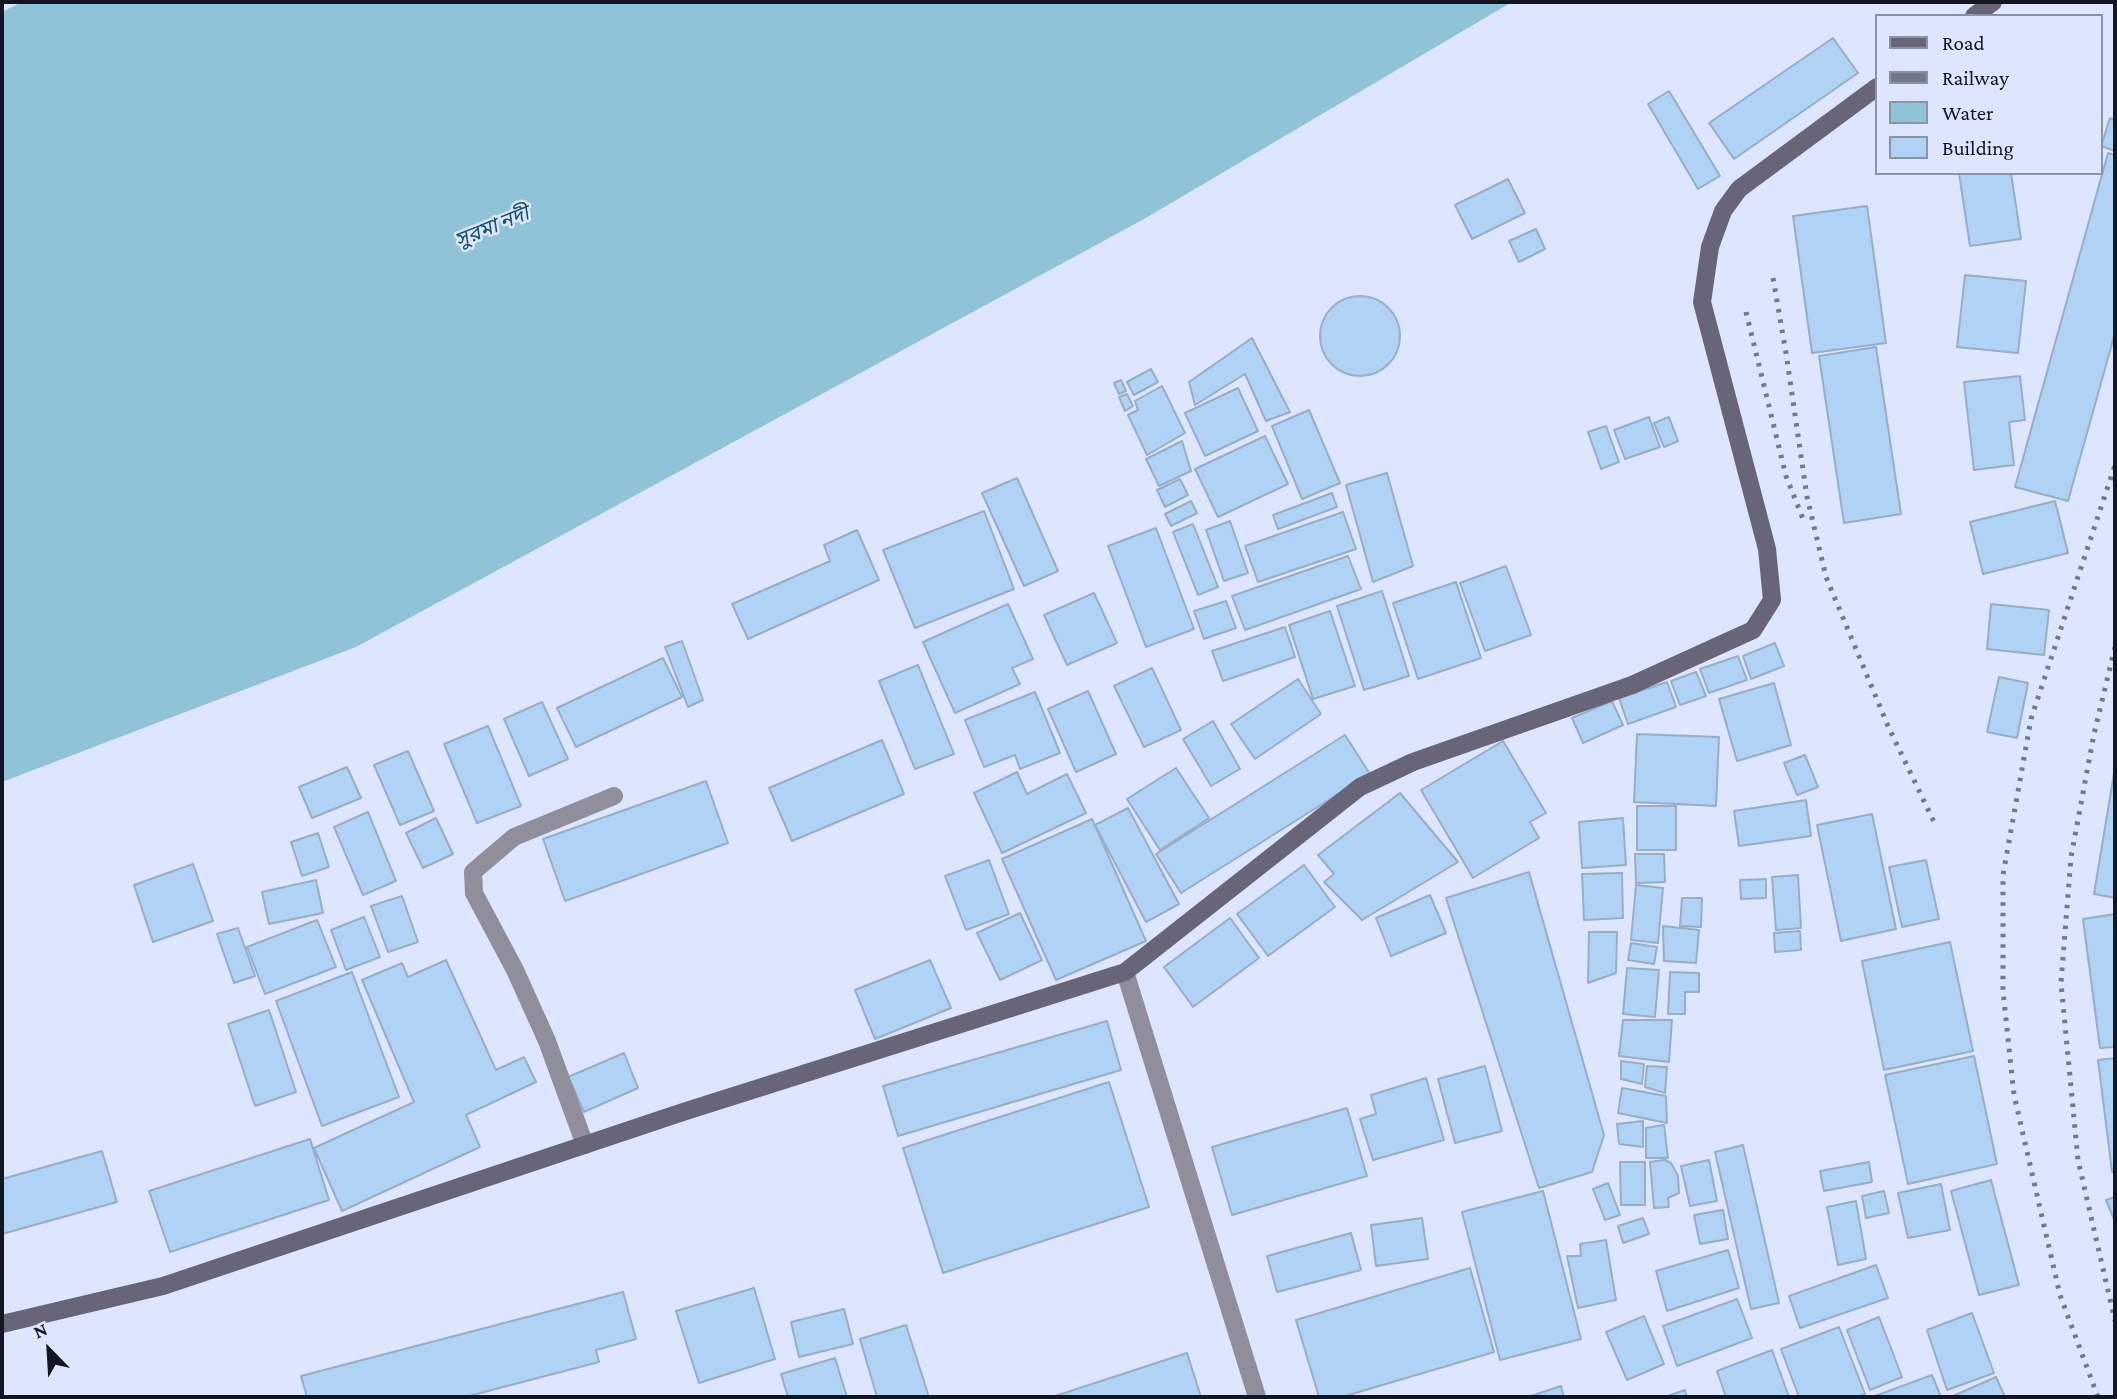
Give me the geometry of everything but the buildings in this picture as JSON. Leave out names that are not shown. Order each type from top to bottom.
[{"type":"street","points":[[1977,14],[1993,2]]},
{"type":"street","points":[[2,1324],[163,1286],[585,1144],[1125,972],[1360,787],[1413,762],[1632,685],[1753,630],[1772,600],[1767,550],[1702,302],[1710,247],[1723,211],[1739,189],[1876,88]]},
{"type":"street","points":[[585,1144],[547,1041],[515,970],[474,892],[473,872],[514,837],[614,796]]},
{"type":"street","points":[[1125,972],[1257,1397]]},
{"type":"water","name":"সুরমা নদী","points":[[22,2],[1512,2],[1144,219],[356,647],[2,782],[2,12]]},
{"type":"railway","points":[[1773,278],[1807,497],[1826,577],[1888,726],[1934,822]]},
{"type":"railway","points":[[1746,312],[1786,476],[1805,524]]},
{"type":"railway","points":[[2098,1397],[2060,1295],[2014,1095],[2003,991],[2003,875],[2031,719],[2115,465]]},
{"type":"railway","points":[[2115,647],[2094,734],[2071,857],[2061,983],[2078,1160],[2115,1321]]}]
